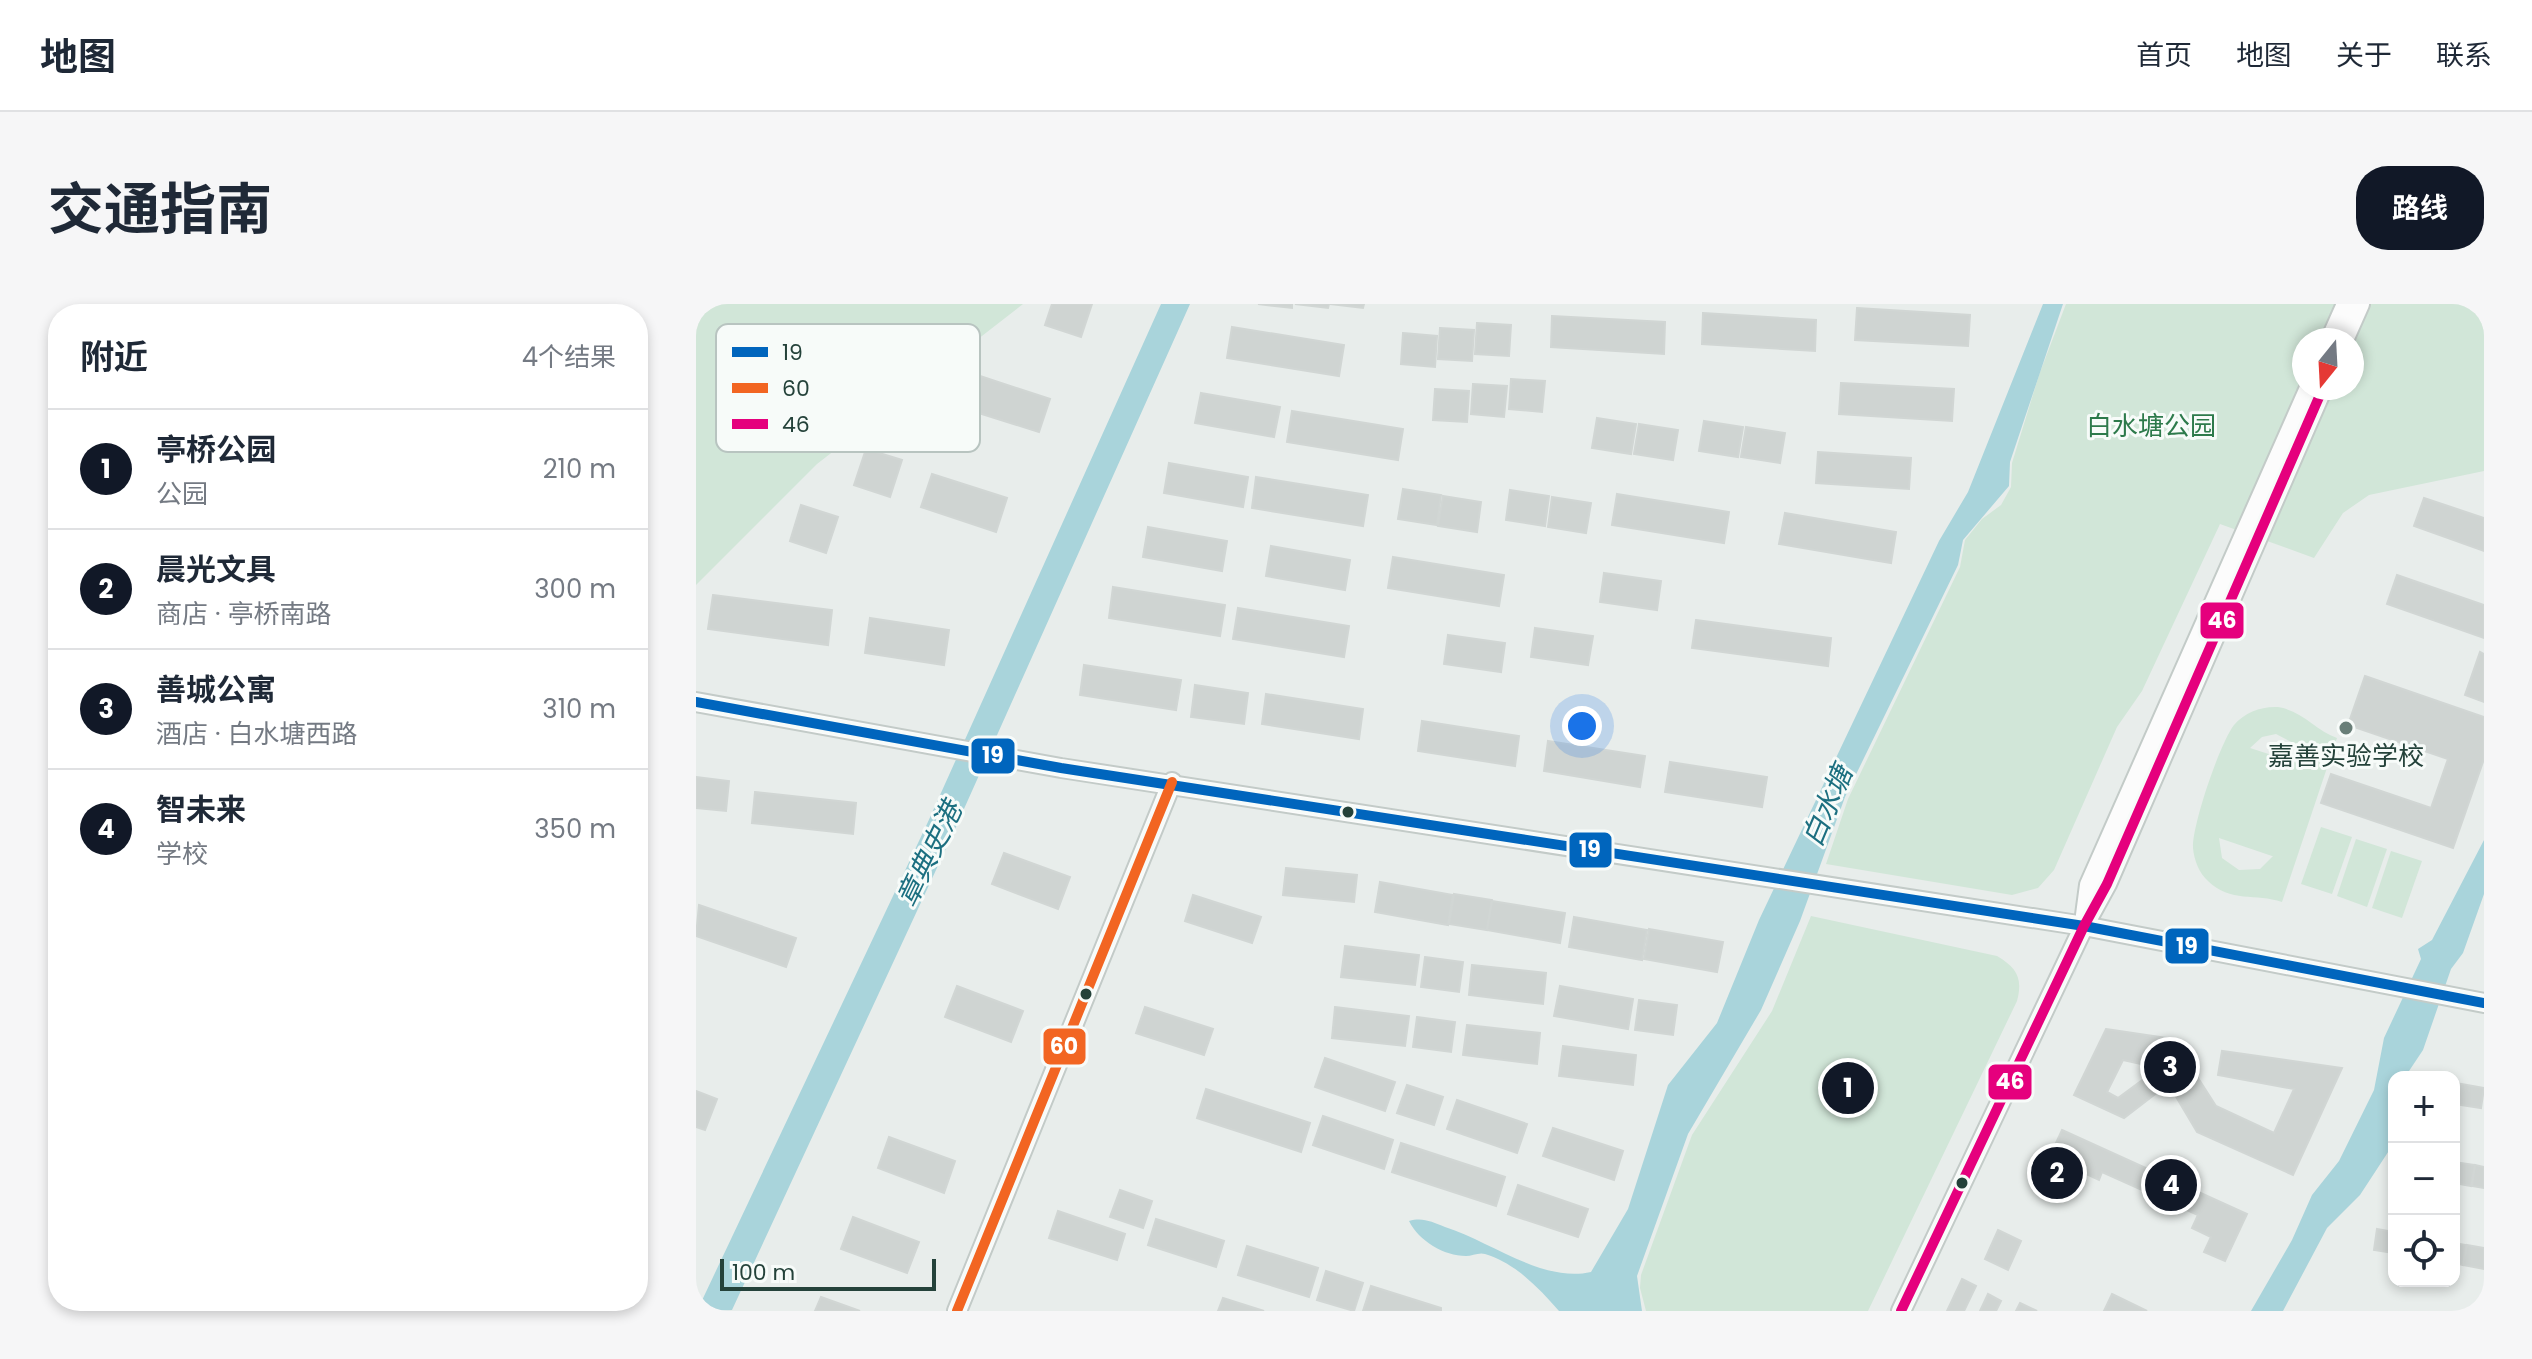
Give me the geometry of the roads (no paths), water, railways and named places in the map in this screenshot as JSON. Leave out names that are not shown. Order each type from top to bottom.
[{"type":"street","points":[[2335,328],[2346,304]]},
{"type":"street","points":[[2349,328],[2360,304]]},
{"type":"street","points":[[2084,926],[2089,885],[2304,400]]},
{"type":"street","points":[[1901,1311],[2084,926],[2107,884],[2318,400]]},
{"type":"street","points":[[696,702],[1061,768],[1172,782],[2084,926],[2484,1003]]},
{"type":"street","points":[[957,1311],[1172,782]]},
{"type":"water","name":"章典史港","points":[[1161,304],[1190,304],[955,829],[732,1310],[697,1311],[927,824]]},
{"type":"water","name":"白水塘","points":[[2043,304],[2063,304],[2010,462],[2009,486],[1963,540],[1958,565],[1845,797],[1800,921],[1761,1010],[1688,1134],[1637,1276],[1642,1311],[1559,1311],[1534,1285],[1506,1263],[1485,1254],[1458,1255],[1433,1246],[1419,1235],[1409,1221],[1432,1222],[1536,1267],[1573,1274],[1591,1272],[1628,1209],[1668,1085],[1717,1023],[1759,920],[1939,541],[1968,492]]},
{"type":"water","points":[[2484,840],[2484,894],[2463,953],[2451,969],[2423,1050],[2409,1071],[2388,1071],[2388,1152],[2360,1195],[2327,1228],[2283,1311],[2251,1311],[2292,1240],[2312,1195],[2339,1161],[2374,1090],[2384,1038],[2421,959],[2418,949],[2432,940]]},
{"type":"place","name":"嘉善实验学校","points":[[2346,728]]},
{"type":"place","name":"善城公寓","points":[[2170,1067]]},
{"type":"place","name":"亭桥公园","points":[[1848,1088]]},
{"type":"place","name":"晨光文具","points":[[2057,1173]]},
{"type":"place","name":"智未来","points":[[2171,1185]]},
{"type":"park label","name":"白水塘公园","points":[[2151,426]]}]
